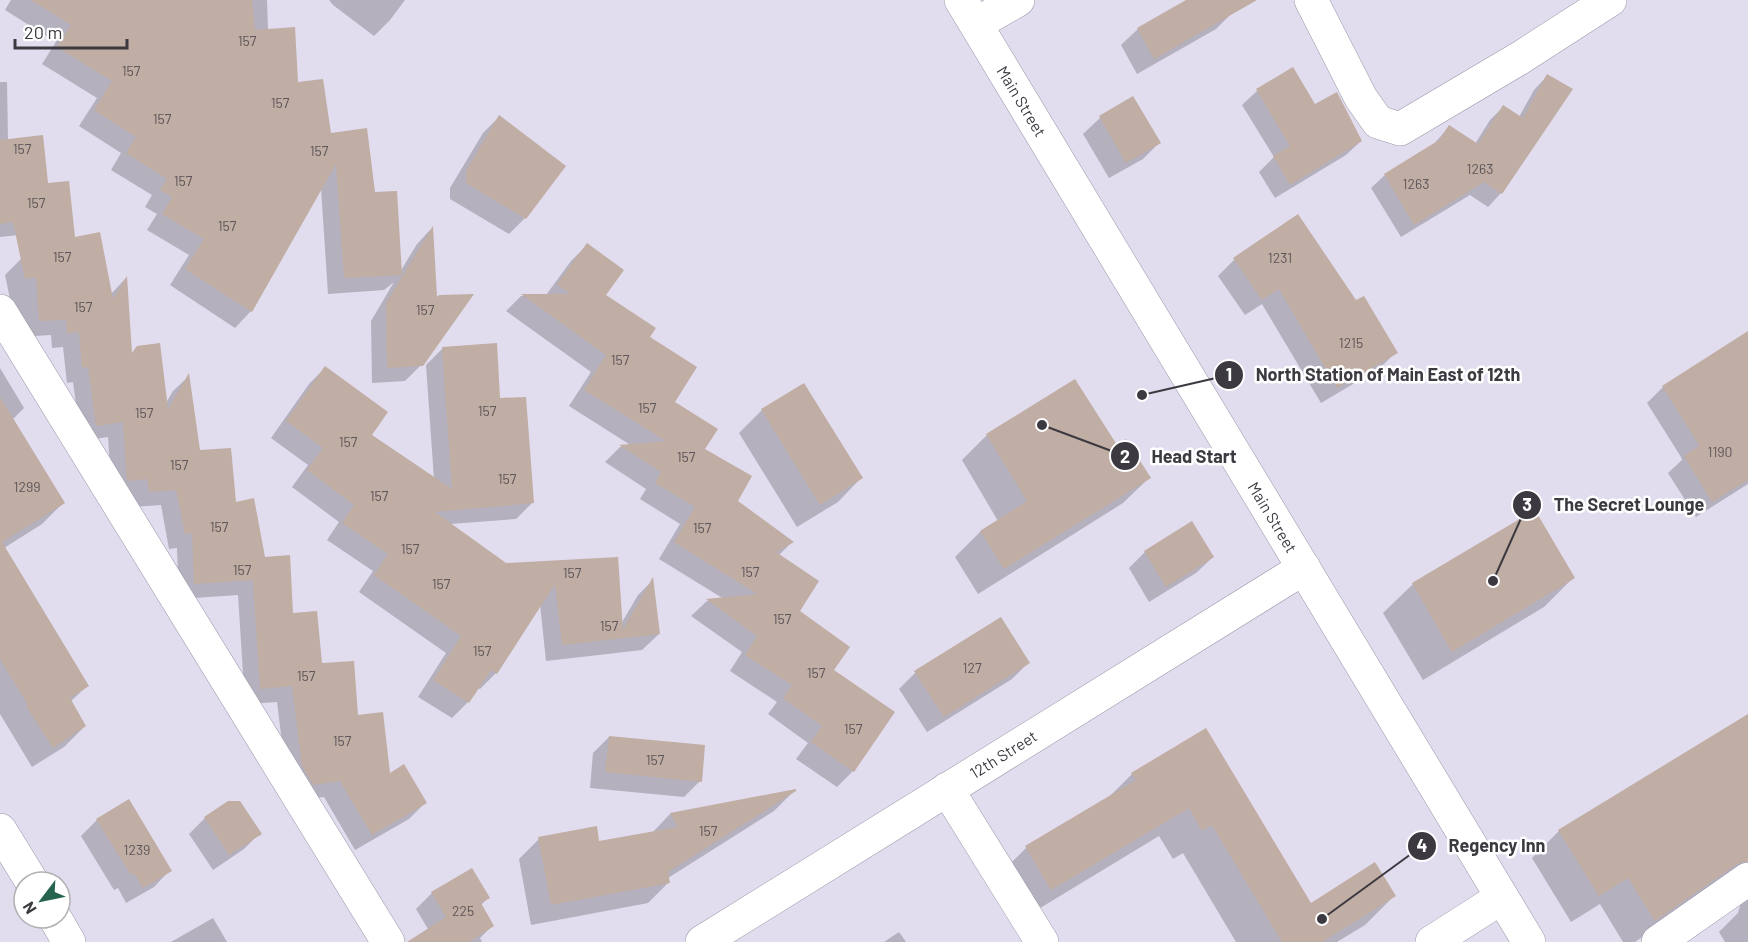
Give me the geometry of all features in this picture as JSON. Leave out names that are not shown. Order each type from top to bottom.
[{"type":"main road","points":[[968,12],[1018,0]]},
{"type":"main road","points":[[1311,0],[1361,98],[1378,122],[1400,129],[1610,0]]},
{"type":"main road","name":"Main Street","points":[[968,12],[1529,942]]},
{"type":"main road","points":[[0,311],[388,942]]},
{"type":"main road","name":"12th Street","points":[[708,940],[1304,568]]},
{"type":"main road","points":[[947,789],[1042,942]]},
{"type":"main road","points":[[0,830],[25,870]]},
{"type":"main road","points":[[1658,942],[1748,879]]},
{"type":"main road","points":[[1442,939],[1501,898]]},
{"type":"building","points":[[31,0],[252,0],[255,30],[295,27],[298,82],[323,79],[331,133],[367,128],[375,192],[397,191],[402,275],[344,278],[336,164],[252,312],[185,269],[204,239],[162,214],[172,197],[160,190],[167,179],[126,153],[136,137],[94,110],[112,81],[57,47],[71,25]]},
{"type":"building","points":[[1186,0],[1257,0],[1154,59],[1137,28]]},
{"type":"building","points":[[1293,67],[1315,104],[1337,92],[1362,141],[1290,185],[1273,156],[1290,146],[1256,89]]},
{"type":"building","points":[[1547,74],[1573,89],[1502,194],[1484,182],[1414,225],[1384,174],[1439,140],[1449,125],[1478,144],[1503,105],[1523,118]]},
{"type":"building","points":[[1133,96],[1161,143],[1126,163],[1099,116]]},
{"type":"building","points":[[499,115],[566,166],[526,219],[466,183],[466,171]]},
{"type":"building","points":[[43,135],[48,183],[69,181],[75,237],[100,232],[113,299],[127,276],[132,353],[137,346],[160,343],[168,409],[189,373],[200,450],[231,448],[236,502],[254,498],[265,557],[290,555],[293,613],[317,611],[322,663],[354,661],[358,715],[383,712],[390,773],[404,764],[427,803],[372,835],[340,781],[313,785],[302,766],[292,686],[260,689],[253,580],[194,584],[192,533],[185,534],[176,490],[149,492],[147,479],[127,481],[123,422],[96,426],[88,367],[82,368],[79,332],[67,333],[66,320],[39,321],[36,277],[25,279],[13,222],[0,224],[0,140]]},
{"type":"building","points":[[1298,214],[1356,300],[1364,296],[1398,353],[1337,388],[1279,289],[1262,300],[1233,258]]},
{"type":"building","points":[[433,226],[437,297],[439,295],[474,294],[423,366],[387,368],[386,303]]},
{"type":"building","points":[[587,243],[624,270],[606,295],[656,328],[650,337],[697,367],[675,402],[718,429],[705,449],[752,476],[738,501],[794,542],[776,552],[819,581],[800,611],[850,647],[834,670],[895,712],[854,772],[811,742],[822,726],[783,698],[792,685],[745,655],[757,636],[706,599],[757,594],[674,542],[695,507],[655,483],[661,472],[619,445],[666,441],[584,390],[606,355],[521,294],[570,294],[557,284]]},
{"type":"building","points":[[1748,331],[1748,480],[1712,502],[1684,456],[1699,446],[1662,386]]},
{"type":"building","points":[[497,343],[500,398],[526,397],[534,503],[435,512],[506,563],[618,557],[623,630],[653,577],[660,634],[562,645],[555,584],[497,674],[491,670],[469,703],[433,680],[461,636],[374,575],[388,554],[342,523],[354,505],[307,470],[323,448],[286,421],[325,366],[388,412],[372,435],[452,489],[442,347]]},
{"type":"building","points":[[1075,379],[1117,445],[1126,439],[1151,478],[1004,569],[980,531],[1027,501],[986,434]]},
{"type":"building","points":[[804,383],[863,478],[820,505],[761,409]]},
{"type":"building","points":[[0,397],[65,503],[2,542],[89,686],[70,698],[86,726],[53,748],[0,659]]},
{"type":"building","points":[[1535,510],[1575,578],[1452,652],[1412,583]]},
{"type":"building","points":[[1192,521],[1214,557],[1166,587],[1144,551]]},
{"type":"building","points":[[1001,617],[1030,663],[944,717],[914,671]]},
{"type":"building","points":[[1748,714],[1748,861],[1737,864],[1655,921],[1628,878],[1599,896],[1558,830]]},
{"type":"building","points":[[1206,728],[1311,903],[1375,862],[1396,896],[1322,942],[1282,942],[1212,825],[1202,831],[1189,808],[1051,890],[1025,846],[1136,780],[1131,773]]},
{"type":"building","points":[[609,736],[705,745],[702,782],[605,772]]},
{"type":"building","points":[[796,789],[668,872],[670,883],[551,905],[538,837],[597,826],[599,841],[678,827],[670,813]]},
{"type":"building","points":[[129,799],[172,871],[143,888],[134,873],[131,875],[96,819]]},
{"type":"building","points":[[228,801],[240,801],[262,834],[229,855],[204,817]]},
{"type":"building","points":[[472,868],[490,898],[481,903],[494,926],[469,942],[407,942],[446,917],[431,892]]},
{"type":"place","name":"North Station of Main East of 12th","points":[[1142,395]]},
{"type":"place","name":"Head Start","points":[[1042,425]]},
{"type":"place","name":"The Secret Lounge","points":[[1493,581]]},
{"type":"place","name":"Regency Inn","points":[[1322,919]]}]
